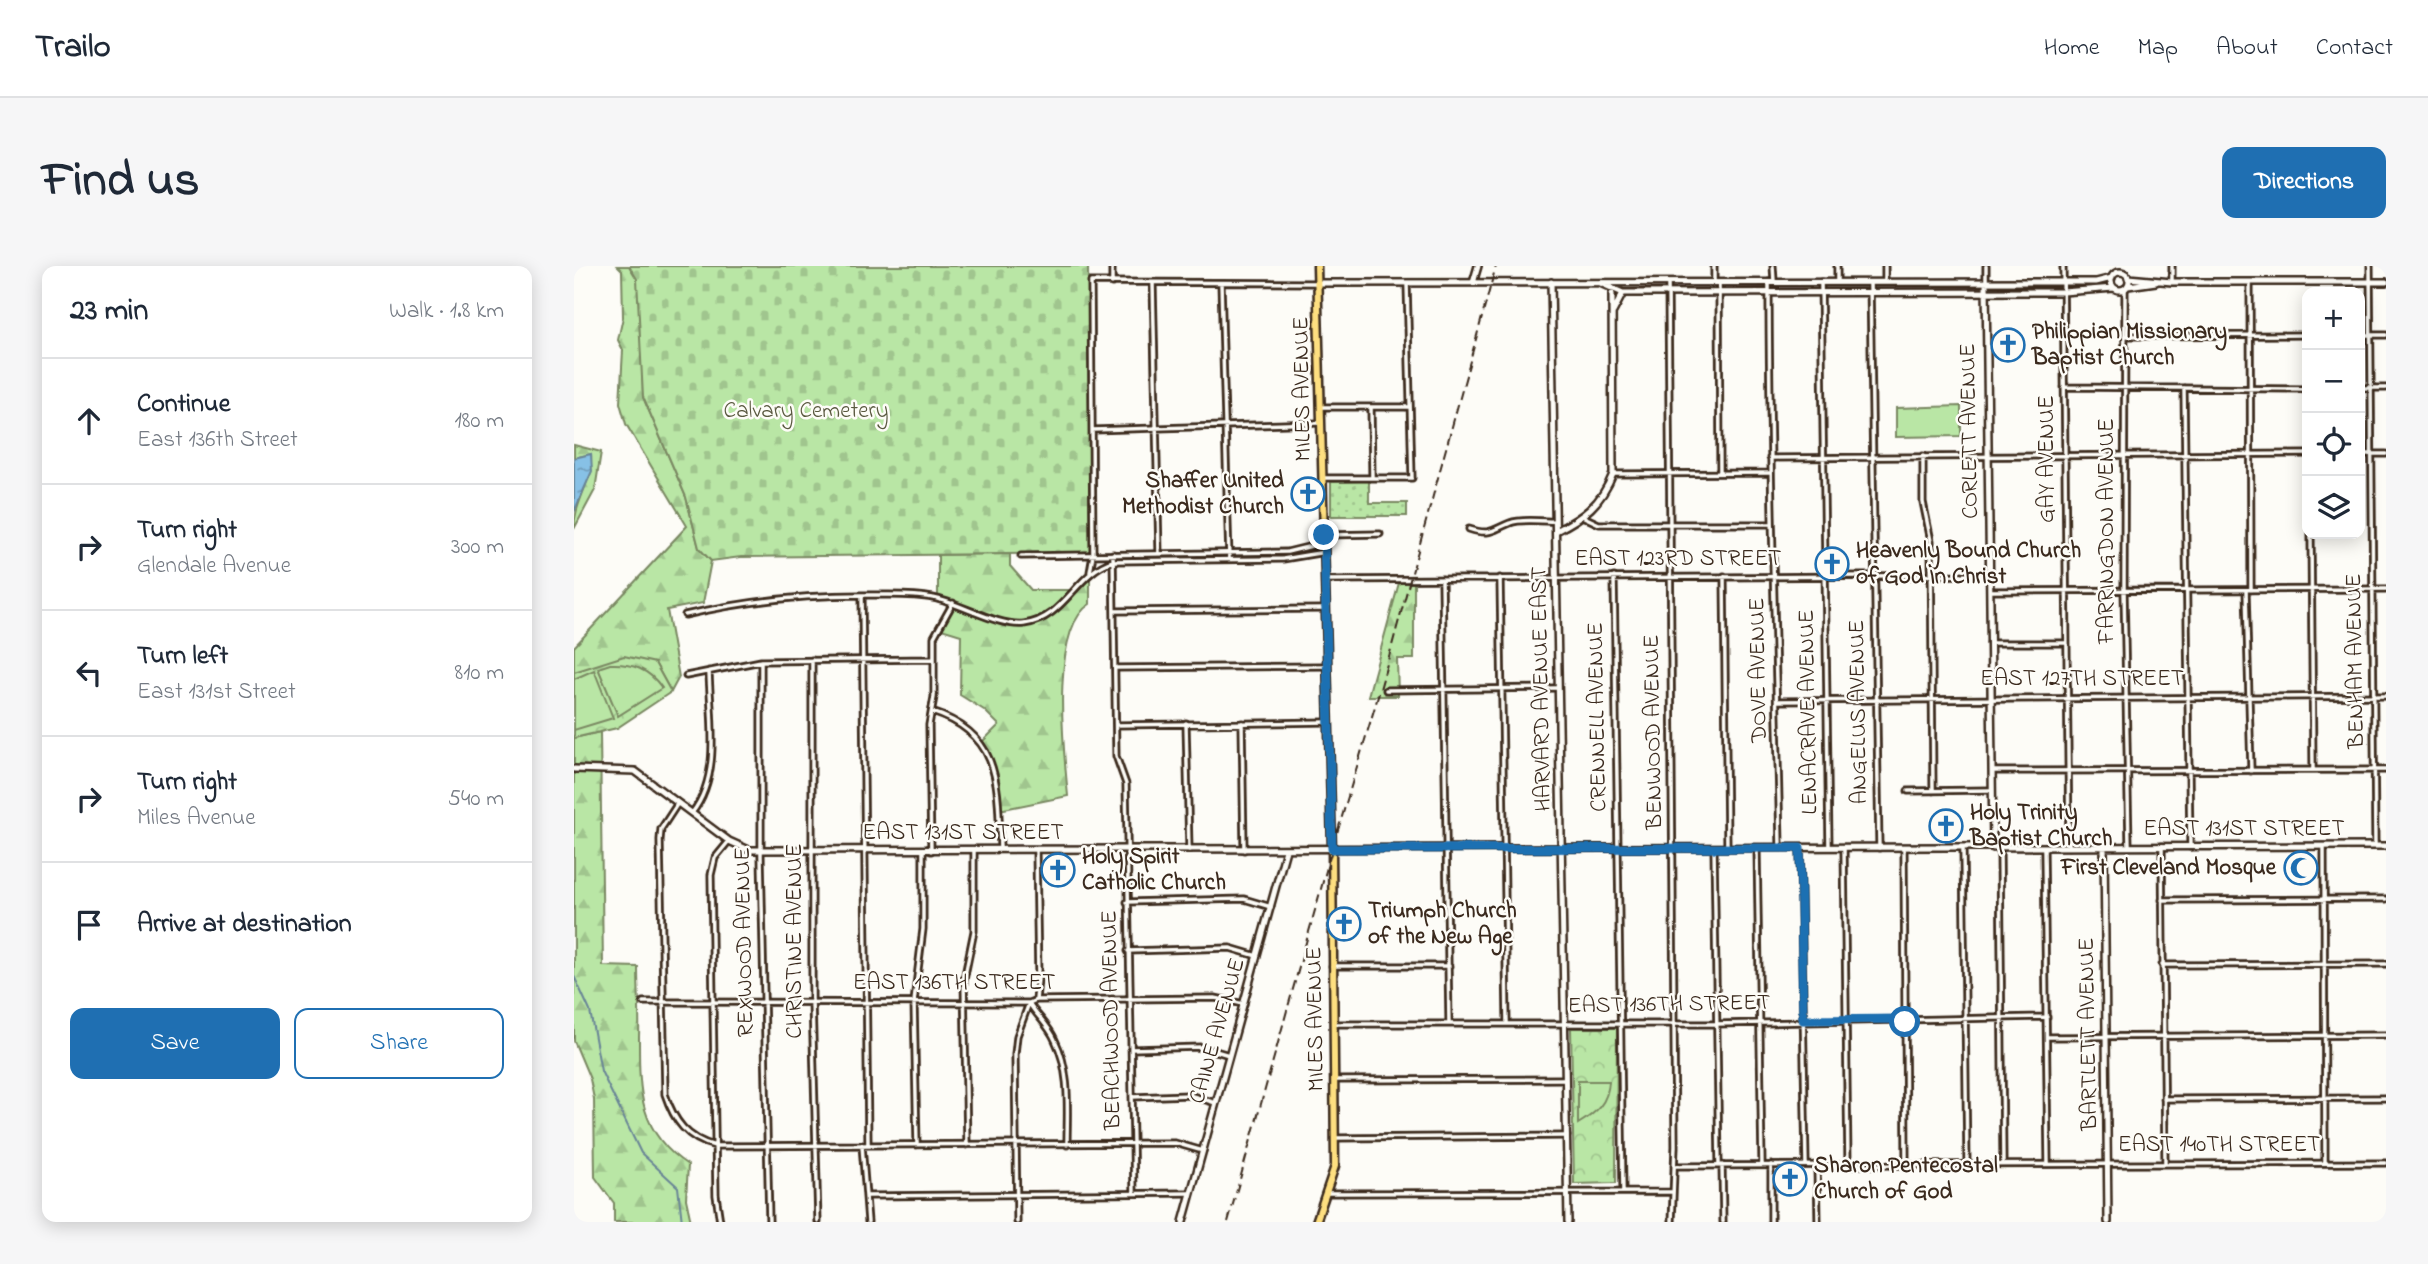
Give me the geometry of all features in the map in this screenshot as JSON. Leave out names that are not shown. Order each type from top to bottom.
[{"type":"main road","name":"MILES AVENUE","points":[[1316,1222],[1335,1166],[1332,849],[1317,266]]},
{"type":"street","points":[[1112,266],[1112,283]]},
{"type":"street","points":[[1474,283],[1478,266]]},
{"type":"street","points":[[1714,266],[1719,292],[1720,473]]},
{"type":"street","name":"DOVE AVENUE","points":[[1773,266],[1769,292],[1769,473],[1775,576],[1780,848]]},
{"type":"street","points":[[1837,266],[1837,282]]},
{"type":"street","points":[[1885,266],[1885,282]]},
{"type":"street","name":"CORLETT AVENUE","points":[[1986,266],[1992,790],[1996,848]]},
{"type":"street","name":"GAY AVENUE","points":[[2063,266],[2068,847]]},
{"type":"street","points":[[2114,266],[2121,288]]},
{"type":"street","points":[[2172,266],[2172,282]]},
{"type":"street","name":"BENHAM AVENUE","points":[[2370,266],[2375,846]]},
{"type":"street","points":[[1090,572],[1093,555],[1091,282],[2096,282],[2115,275],[2172,282],[2386,282]]},
{"type":"street","points":[[2121,288],[2128,278]]},
{"type":"street","points":[[1597,282],[1612,292],[1623,293],[2063,292],[2121,288],[2159,281]]},
{"type":"street","name":"HARVARD AVENUE EAST","points":[[1551,282],[1568,1222]]},
{"type":"street","points":[[1612,292],[1624,282]]},
{"type":"street","name":"BENWOOD AVENUE","points":[[1668,282],[1674,1024],[1672,1222]]},
{"type":"street","name":"LENACRAVE AVENUE","points":[[1821,282],[1829,848]]},
{"type":"street","name":"ANGELUS AVENUE","points":[[1870,282],[1879,848]]},
{"type":"street","points":[[2250,282],[2251,771]]},
{"type":"street","points":[[1153,283],[1159,556]]},
{"type":"street","points":[[1221,283],[1228,559]]},
{"type":"street","points":[[1323,478],[1412,478],[1407,283]]},
{"type":"street","name":"FARRINGDON AVENUE","points":[[2121,288],[2124,336],[2124,590],[2129,846]]},
{"type":"street","points":[[1556,531],[1584,517],[1601,499],[1613,474],[1612,292]]},
{"type":"street","points":[[1612,315],[1623,293]]},
{"type":"street","points":[[2124,336],[2302,335]]},
{"type":"street","points":[[2365,335],[2386,335]]},
{"type":"street","points":[[2064,387],[2302,388]]},
{"type":"street","points":[[2185,388],[2185,590],[2190,847]]},
{"type":"street","points":[[2365,388],[2386,388]]},
{"type":"street","points":[[1321,407],[1410,407]]},
{"type":"street","points":[[1371,407],[1372,478]]},
{"type":"street","points":[[1092,430],[1321,423]]},
{"type":"street","points":[[1769,458],[2302,454]]},
{"type":"street","points":[[2365,454],[2386,454]]},
{"type":"street","points":[[1923,456],[1923,502],[1931,541],[1933,791]]},
{"type":"street","points":[[1613,474],[1769,473]]},
{"type":"street","points":[[1584,517],[1599,524],[1770,524]]},
{"type":"street","points":[[1469,528],[1481,533],[1497,532],[1511,522],[1555,521]]},
{"type":"street","points":[[685,615],[766,598],[862,595],[931,598],[953,603],[998,620],[1021,624],[1032,622],[1060,606],[1090,572],[1113,562],[1159,556],[1287,552],[1324,539],[1380,534]]},
{"type":"street","points":[[2311,539],[2313,770]]},
{"type":"street","points":[[1021,556],[1113,554],[1228,559],[1291,558],[1325,552]]},
{"type":"street","name":"BEACHWOOD AVENUE","points":[[1113,554],[1116,755],[1126,785],[1134,1193]]},
{"type":"street","name":"EAST 123RD STREET","points":[[1325,580],[1990,575]]},
{"type":"street","points":[[1724,576],[1727,848]]},
{"type":"street","name":"CRENNELL AVENUE","points":[[1614,577],[1623,1192]]},
{"type":"street","points":[[1500,578],[1507,1024]]},
{"type":"street","points":[[1442,579],[1449,1024]]},
{"type":"street","points":[[1990,591],[2386,589]]},
{"type":"street","points":[[862,595],[868,1145]]},
{"type":"street","points":[[931,851],[934,637],[953,603]]},
{"type":"street","points":[[1114,611],[1326,609]]},
{"type":"street","points":[[1990,643],[2065,643]]},
{"type":"street","points":[[687,676],[761,661],[933,659]]},
{"type":"street","name":"CHRISTINE AVENUE","points":[[812,660],[812,1001],[818,1222]]},
{"type":"street","name":"REXWOOD AVENUE","points":[[761,661],[761,851],[769,1222]]},
{"type":"street","points":[[1115,668],[1327,666]]},
{"type":"street","points":[[692,813],[703,799],[711,777],[709,671]]},
{"type":"street","points":[[1386,690],[1560,688]]},
{"type":"street","name":"EAST 127TH STREET","points":[[1778,701],[1932,697],[2386,696]]},
{"type":"street","points":[[932,712],[953,719],[982,742],[993,771],[999,798],[1000,850]]},
{"type":"street","points":[[1115,724],[1328,722]]},
{"type":"street","points":[[1186,723],[1189,850]]},
{"type":"street","points":[[1242,723],[1244,850]]},
{"type":"street","name":"EAST 131ST STREET","points":[[574,769],[635,771],[729,841],[749,850],[761,851],[2386,846]]},
{"type":"street","points":[[1992,771],[2386,770]]},
{"type":"street","points":[[1908,791],[1992,790]]},
{"type":"street","points":[[678,803],[661,829],[665,1094],[669,1107],[688,1134],[700,1142],[715,1146],[1175,1143],[1203,1151]]},
{"type":"street","points":[[720,1222],[716,1195],[710,875],[715,858],[729,841]]},
{"type":"street","name":"BARTLETT AVENUE","points":[[2104,846],[2108,1222]]},
{"type":"street","points":[[2162,846],[2165,1163]]},
{"type":"street","points":[[2324,846],[2325,1163]]},
{"type":"street","points":[[2044,847],[2048,1163]]},
{"type":"street","points":[[1714,848],[1716,1024],[1723,1222]]},
{"type":"street","points":[[1757,848],[1762,1165]]},
{"type":"street","points":[[1800,848],[1805,1165]]},
{"type":"street","points":[[1844,848],[1848,1164]]},
{"type":"street","points":[[1904,848],[1906,1163]]},
{"type":"street","points":[[1963,848],[1967,1163]]},
{"type":"street","points":[[1996,848],[2003,1163]]},
{"type":"street","points":[[1036,850],[1036,1000]]},
{"type":"street","name":"CAINE AVENUE","points":[[1183,1222],[1286,850]]},
{"type":"street","points":[[917,1145],[914,1002],[923,929],[923,851]]},
{"type":"street","points":[[967,1145],[964,980],[974,931],[974,851]]},
{"type":"street","points":[[1127,902],[1244,899],[1271,906]]},
{"type":"street","points":[[2162,900],[2386,899]]},
{"type":"street","points":[[1128,951],[1230,948],[1257,956]]},
{"type":"street","points":[[2162,965],[2386,964]]},
{"type":"street","points":[[1332,965],[1449,966]]},
{"type":"street","name":"EAST 136TH STREET","points":[[643,1002],[1029,1003],[1036,1000],[1215,998],[1244,1004]]},
{"type":"street","points":[[1017,1222],[1015,1054],[1022,1018],[1029,1003],[1055,1040],[1062,1056],[1066,1076],[1067,1145]]},
{"type":"street","name":"EAST 136TH STREET","points":[[1333,1024],[1716,1024],[1847,1019],[2047,1017]]},
{"type":"street","points":[[2047,1037],[2386,1035]]},
{"type":"street","points":[[1130,1049],[1202,1047],[1230,1055]]},
{"type":"street","points":[[1334,1080],[1567,1079]]},
{"type":"street","points":[[1132,1097],[1189,1095],[1216,1103]]},
{"type":"street","points":[[2164,1099],[2386,1098]]},
{"type":"street","points":[[1334,1138],[1567,1136]]},
{"type":"street","points":[[862,1145],[868,1222]]},
{"type":"street","name":"EAST 140TH STREET","points":[[1674,1166],[2386,1163]]},
{"type":"street","points":[[1770,1165],[1771,1222]]},
{"type":"street","points":[[1817,1165],[1818,1222]]},
{"type":"street","points":[[1327,1193],[1672,1192]]},
{"type":"street","points":[[868,1196],[1191,1193]]},
{"type":"green space","points":[[617,266],[639,266],[643,397],[686,497],[699,548],[711,561],[703,603],[667,610],[679,677],[671,692],[655,663],[574,672],[574,647],[687,526],[626,424],[620,403],[623,350],[618,340],[623,317],[622,271]]},
{"type":"green space","name":"Calvary Cemetery","points":[[629,266],[1088,266],[1091,553],[741,557],[711,561],[699,548],[686,497],[643,397],[637,279]]},
{"type":"green space","points":[[1961,406],[1961,436],[1896,437],[1896,408]]},
{"type":"green space","points":[[574,445],[601,452],[595,490],[574,529],[577,510],[589,474],[591,454],[574,458]]},
{"type":"green space","points":[[1369,481],[1369,503],[1407,503],[1407,516],[1331,516],[1331,482]]},
{"type":"green space","points":[[1010,554],[1010,566],[1031,590],[1074,590],[1090,572],[1090,604],[1077,618],[1069,638],[1064,664],[1062,723],[1068,796],[999,810],[989,757],[982,742],[999,725],[984,710],[960,695],[961,635],[938,628],[953,603],[938,599],[938,555]]},
{"type":"green space","points":[[1400,579],[1414,579],[1414,659],[1397,659],[1398,696],[1368,696]]},
{"type":"green space","points":[[624,656],[655,663],[671,692],[617,728],[574,738],[574,672]]},
{"type":"green space","points":[[610,664],[639,668],[662,688],[618,716],[598,668]]},
{"type":"green space","points":[[594,670],[613,718],[574,730],[574,679]]},
{"type":"green space","points":[[600,732],[603,966],[638,967],[641,1092],[651,1124],[659,1139],[688,1165],[686,1199],[691,1222],[614,1222],[614,1203],[595,1177],[594,1099],[590,1079],[574,1041],[574,738]]},
{"type":"green space","points":[[1571,1028],[1617,1028],[1616,1183],[1574,1184]]},
{"type":"green space","points":[[1578,1081],[1609,1081],[1600,1107],[1578,1124]]},
{"type":"water","points":[[591,454],[592,471],[574,512],[574,458]]},
{"type":"waterway","points":[[574,976],[590,1011],[601,1071],[641,1153],[678,1187],[682,1222]]},
{"type":"railway","points":[[1228,1222],[1329,860],[1379,693],[1496,266]]},
{"type":"place","name":"Philippian Missionary Baptist Church","points":[[2008,345]]},
{"type":"place","name":"Shaffer United Methodist Church","points":[[1308,494]]},
{"type":"place","name":"Heavenly Bound Church of God In Christ","points":[[1832,564]]},
{"type":"place","name":"Holy Trinity Baptist Church","points":[[1946,826]]},
{"type":"place","name":"First Cleveland Mosque","points":[[2301,868]]},
{"type":"place","name":"Holy Spirit Catholic Church","points":[[1058,870]]},
{"type":"place","name":"Triumph Church of the New Age","points":[[1344,924]]},
{"type":"place","name":"Sharon Pentecostal Church of God","points":[[1790,1179]]},
{"type":"route","points":[[1324,535],[1332,849],[1800,848],[1803,1020],[1905,1019],[1905,1022]]}]
